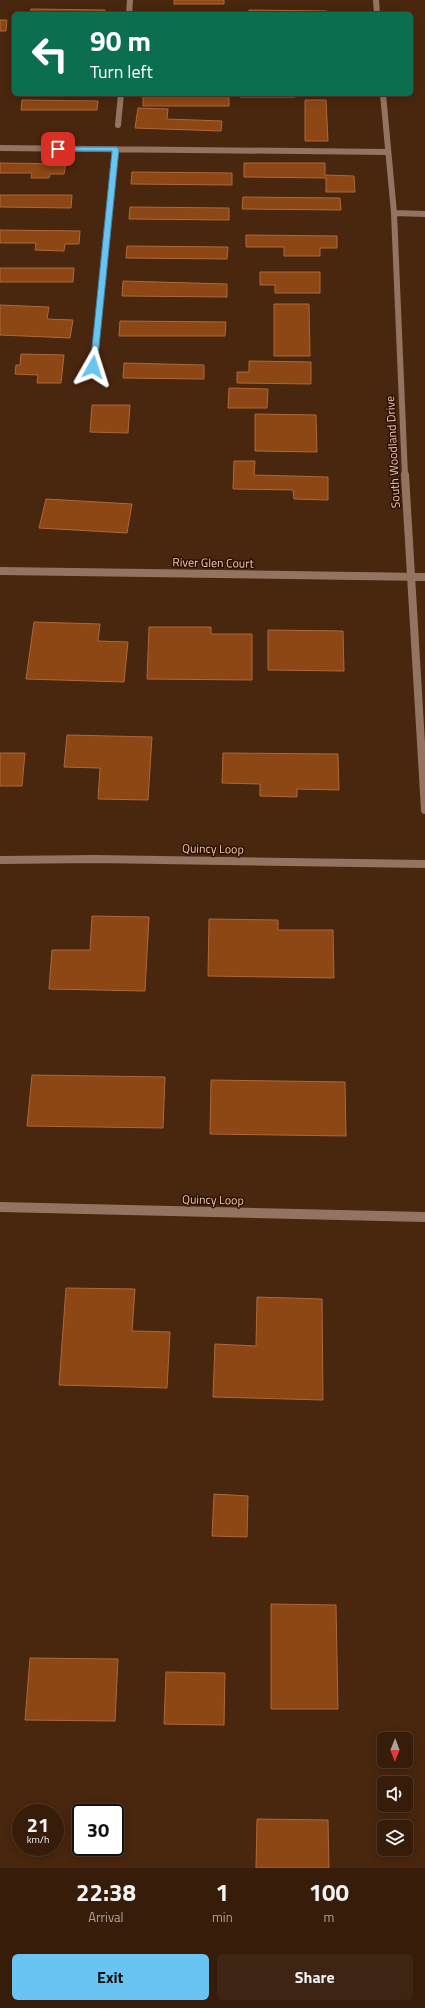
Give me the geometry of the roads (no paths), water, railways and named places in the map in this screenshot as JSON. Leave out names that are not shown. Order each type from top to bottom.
[{"type":"street","points":[[129,12],[130,0]]},
{"type":"street","points":[[376,0],[378,12]]},
{"type":"street","points":[[118,125],[121,96]]},
{"type":"street","name":"South Woodland Drive","points":[[383,96],[394,213],[406,502],[425,810]]},
{"type":"street","points":[[0,148],[388,152]]},
{"type":"street","points":[[93,367],[116,149]]},
{"type":"street","points":[[394,213],[425,214]]},
{"type":"street","name":"River Glen Court","points":[[0,571],[425,578]]},
{"type":"street","name":"Quincy Loop","points":[[0,860],[96,859],[425,864]]},
{"type":"street","name":"Quincy Loop","points":[[0,1207],[425,1218]]}]
